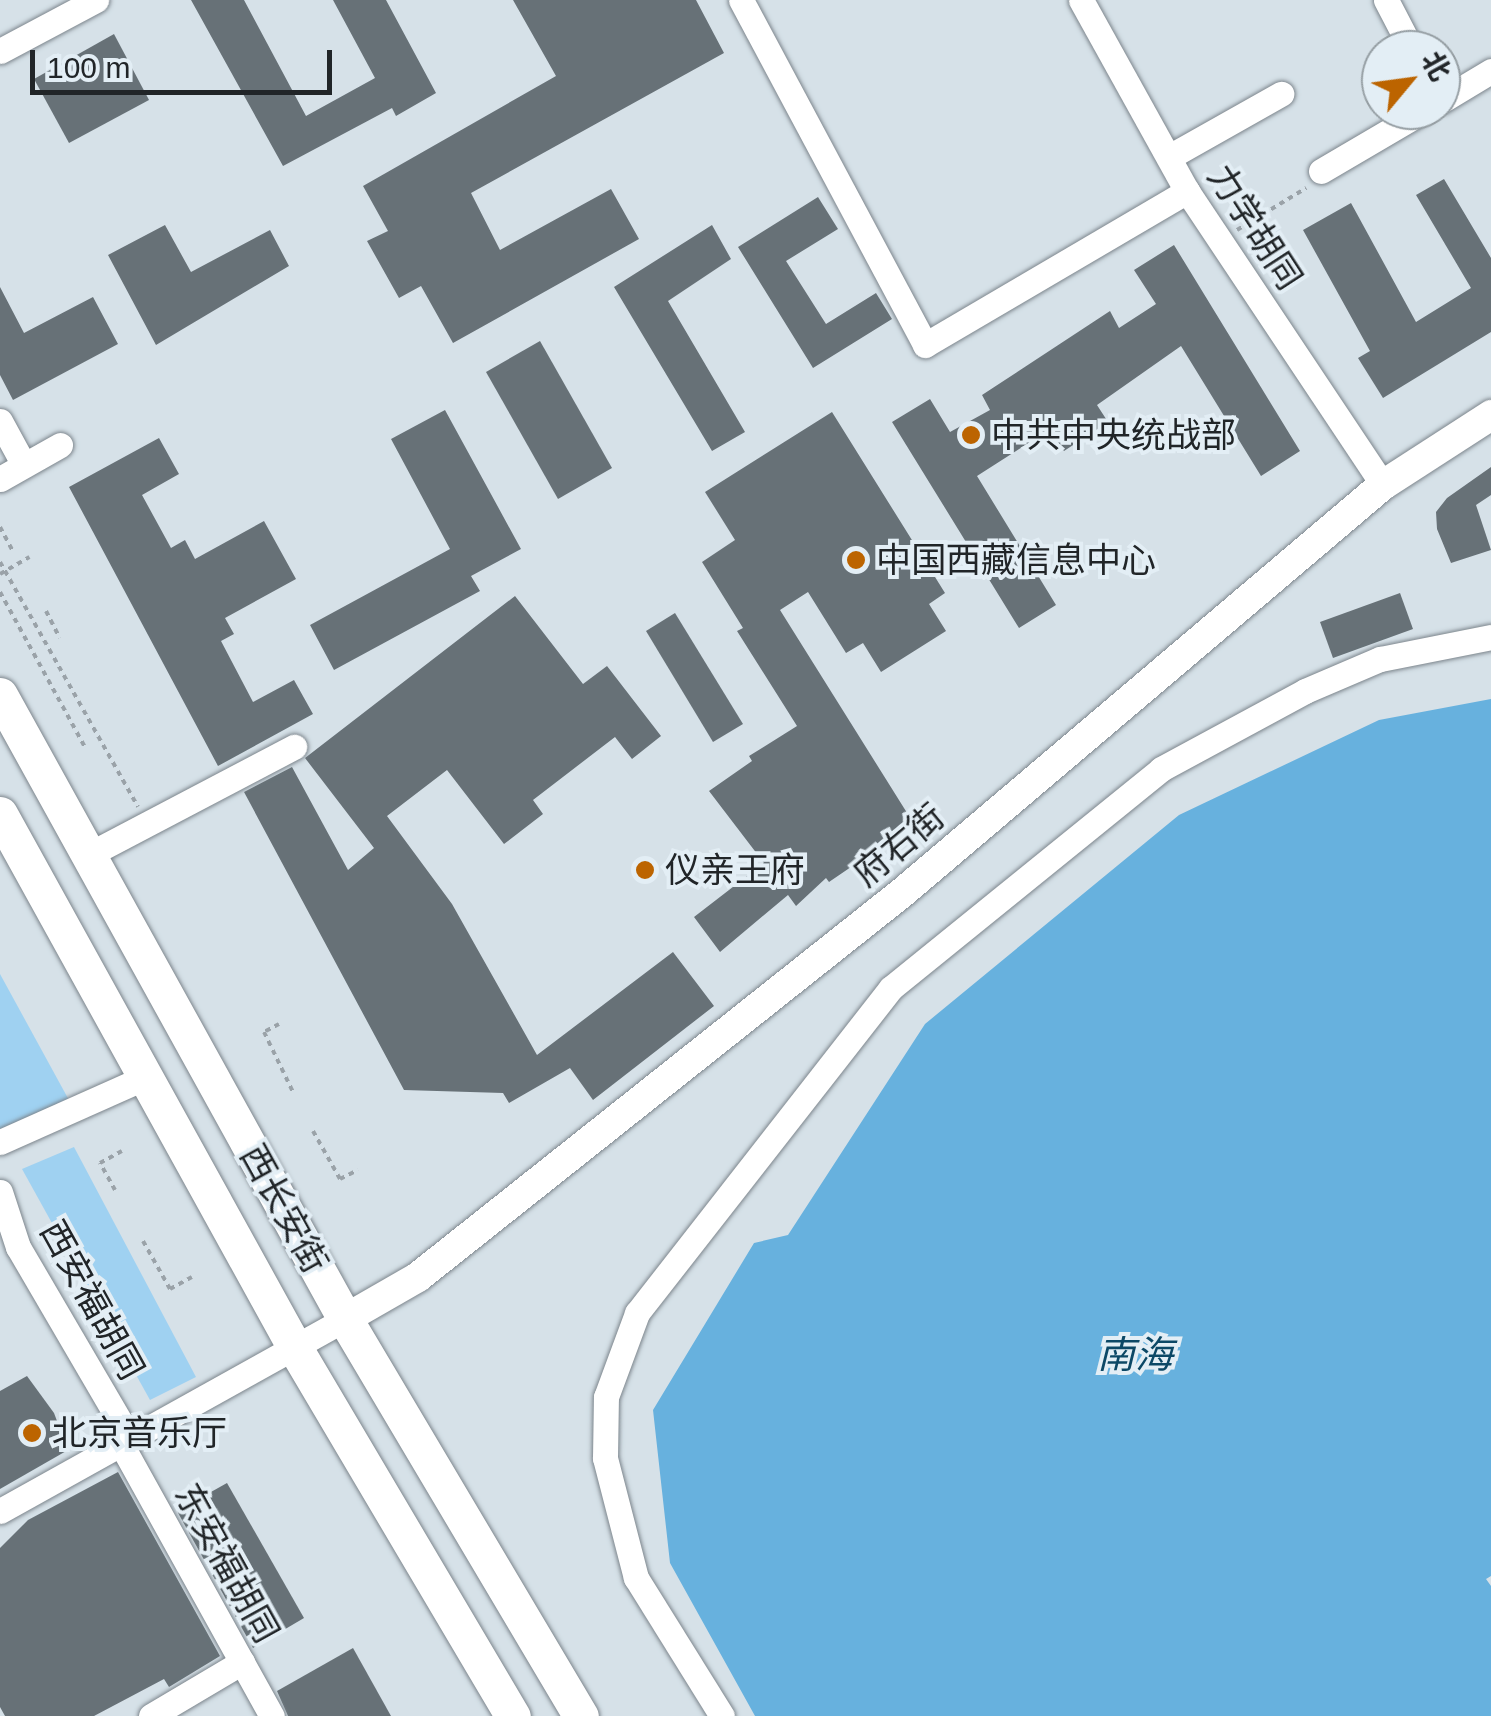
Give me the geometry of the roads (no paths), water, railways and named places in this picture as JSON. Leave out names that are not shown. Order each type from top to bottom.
[{"type":"highway","name":"西长安街","points":[[0,695],[345,1319],[581,1716]]},
{"type":"highway","name":"西长安街","points":[[0,814],[295,1348],[513,1716]]},
{"type":"main road","name":"府右街","points":[[345,1319],[418,1277],[888,904],[1383,485],[1491,415]]},
{"type":"street","points":[[0,51],[96,0]]},
{"type":"street","points":[[741,0],[925,345],[1187,190]]},
{"type":"street","name":"力学胡同","points":[[1081,0],[1187,190],[1383,485]]},
{"type":"street","points":[[1386,0],[1402,30]]},
{"type":"street","points":[[1461,89],[1491,72]]},
{"type":"street","points":[[1168,157],[1282,94]]},
{"type":"street","points":[[1321,171],[1392,130]]},
{"type":"street","points":[[0,420],[24,465]]},
{"type":"street","points":[[0,478],[60,445]]},
{"type":"street","points":[[722,1716],[636,1578],[605,1458],[606,1397],[636,1313],[891,988],[1162,769],[1305,692],[1380,659],[1491,637]]},
{"type":"street","points":[[88,855],[294,747]]},
{"type":"street","points":[[0,1142],[144,1078]]},
{"type":"street","name":"西安福胡同","points":[[0,1192],[18,1247],[125,1442]]},
{"type":"street","points":[[0,1512],[345,1319]]},
{"type":"street","name":"东安福胡同","points":[[125,1442],[272,1716]]},
{"type":"street","points":[[151,1716],[242,1662]]},
{"type":"water","name":"南海","points":[[1491,699],[1491,1576],[1486,1579],[1491,1586],[1491,1716],[755,1716],[670,1563],[653,1410],[754,1243],[788,1235],[925,1024],[1179,815],[1379,720]]},
{"type":"place","name":"中共中央统战部","points":[[971,435]]},
{"type":"place","name":"中国西藏信息中心","points":[[856,560]]},
{"type":"place","name":"仪亲王府","points":[[645,870]]},
{"type":"place","name":"北京音乐厅","points":[[32,1433]]}]
